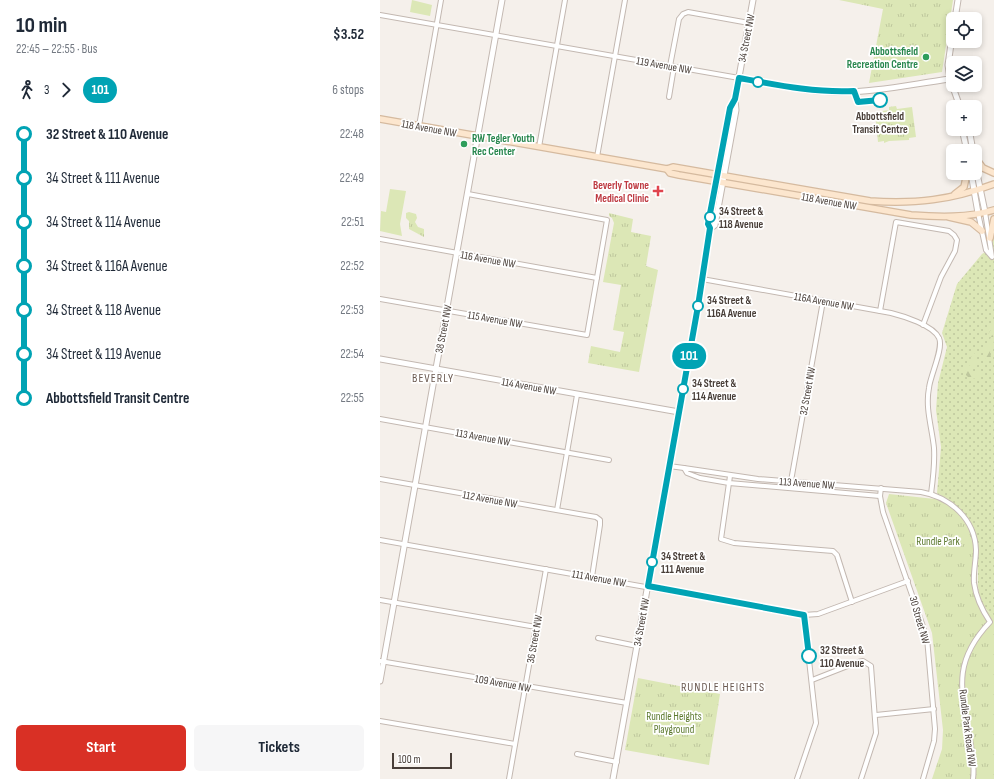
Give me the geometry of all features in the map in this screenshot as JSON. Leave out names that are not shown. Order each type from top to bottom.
[{"type":"main road","name":"118 Avenue NW","points":[[380,119],[666,169],[673,167],[718,174],[870,201],[917,202],[948,198],[994,184]]},
{"type":"main road","points":[[982,167],[994,173]]},
{"type":"main road","name":"118 Avenue NW","points":[[666,169],[670,173],[895,213],[926,216],[947,216],[982,213],[994,210]]},
{"type":"main road","points":[[948,198],[959,192],[964,187],[966,180]]},
{"type":"main road","points":[[947,216],[952,219],[971,222],[982,231]]},
{"type":"main road","points":[[990,238],[994,219]]},
{"type":"street","points":[[419,126],[441,0]]},
{"type":"street","name":"38 Street NW","points":[[380,681],[382,662],[458,253],[477,136],[502,0]]},
{"type":"street","points":[[539,147],[565,0]]},
{"type":"street","points":[[597,157],[625,0]]},
{"type":"street","name":"34 Street NW","points":[[710,228],[715,225],[736,110],[735,99],[753,0]]},
{"type":"street","points":[[956,12],[958,0]]},
{"type":"street","points":[[669,97],[679,19],[682,14],[688,12],[749,23]]},
{"type":"street","name":"119 Avenue NW","points":[[380,15],[787,87],[836,92],[868,90],[946,80]]},
{"type":"street","name":"34 Street NW","points":[[614,779],[702,280],[710,228],[708,224],[730,108],[735,99]]},
{"type":"street","points":[[973,180],[990,238],[992,257],[986,250],[982,231],[982,213]]},
{"type":"street","points":[[976,180],[977,190]]},
{"type":"street","points":[[468,194],[607,220],[596,278]]},
{"type":"street","points":[[880,311],[896,222],[949,231],[957,240],[955,252],[941,277],[923,325]]},
{"type":"street","name":"116 Avenue NW","points":[[380,239],[596,278]]},
{"type":"street","name":"115 Avenue NW","points":[[380,299],[587,335],[596,278]]},
{"type":"street","name":"116A Avenue NW","points":[[702,280],[880,311],[905,317],[934,332],[940,339],[940,348],[928,390],[934,456],[931,494]]},
{"type":"street","name":"32 Street NW","points":[[791,481],[823,300]]},
{"type":"street","name":"114 Avenue NW","points":[[380,359],[679,412]]},
{"type":"street","points":[[557,510],[577,395]]},
{"type":"street","name":"113 Avenue NW","points":[[380,419],[609,460]]},
{"type":"street","name":"113 Avenue NW","points":[[669,466],[730,476],[881,488],[931,494]]},
{"type":"street","name":"113 Avenue NW","points":[[684,468],[687,473],[700,478],[729,483],[880,496]]},
{"type":"street","points":[[730,476],[721,539],[734,543],[833,551],[837,555],[852,602]]},
{"type":"street","name":"112 Avenue NW","points":[[380,479],[596,517],[600,520],[592,577]]},
{"type":"street","name":"30 Street NW","points":[[881,488],[880,496],[883,512],[927,638],[934,708],[934,741],[923,779]]},
{"type":"street","name":"Rundle Park Road NW","points":[[931,494],[941,498],[956,509],[971,529],[976,550],[974,581],[975,591],[979,605],[990,622],[970,647],[963,673],[963,698],[975,766],[973,779]]},
{"type":"street","name":"111 Avenue NW","points":[[380,540],[648,586],[804,615],[818,614],[908,581]]},
{"type":"street","name":"36 Street NW","points":[[509,779],[546,569]]},
{"type":"street","points":[[380,600],[536,627]]},
{"type":"street","points":[[797,779],[816,723],[804,615]]},
{"type":"street","points":[[598,638],[637,646]]},
{"type":"street","points":[[812,680],[858,662],[863,661],[871,666],[876,715],[876,733],[861,779]]},
{"type":"street","name":"109 Avenue NW","points":[[382,662],[627,704]]},
{"type":"street","points":[[876,715],[934,708]]},
{"type":"street","points":[[380,721],[515,744]]},
{"type":"street","points":[[576,754],[617,762]]},
{"type":"green space","points":[[412,0],[432,5],[430,16],[410,12]]},
{"type":"green space","points":[[839,0],[953,0],[951,12],[946,12],[946,46],[942,72],[869,83],[883,9]]},
{"type":"green space","points":[[896,106],[897,109],[912,107],[916,137],[909,138],[909,140],[889,141],[884,143],[884,141],[878,142],[875,112],[889,110],[889,107]]},
{"type":"green space","points":[[390,189],[406,191],[400,224],[402,236],[380,231],[381,211],[386,212]]},
{"type":"green space","points":[[409,212],[416,214],[417,218],[415,222],[418,227],[424,229],[424,237],[409,229],[409,221],[406,218],[406,213]]},
{"type":"green space","points":[[609,213],[633,219],[631,232],[651,236],[646,266],[658,270],[639,372],[588,363],[591,346],[620,352],[624,332],[613,330],[621,285],[603,282],[614,223],[612,218],[609,216]]},
{"type":"green space","points":[[994,227],[993,615],[982,603],[978,588],[977,556],[970,537],[957,511],[950,501],[937,493],[941,447],[936,410],[938,383],[947,347],[942,333],[957,284],[982,254],[990,249]]},
{"type":"green space","points":[[994,320],[994,341],[990,352],[991,358],[986,361],[982,349],[992,341],[990,339],[993,333],[991,330],[988,334],[985,331]]},
{"type":"green space","points":[[974,352],[978,361],[968,371],[973,373],[977,370],[981,375],[980,378],[970,379],[966,375],[964,365],[968,363],[970,366],[971,356]]},
{"type":"green space","name":"Rundle Park","points":[[937,493],[952,502],[961,510],[971,524],[975,534],[980,598],[985,608],[994,615],[994,779],[932,779],[942,749],[943,730],[932,633],[886,503],[889,494],[935,499]]},
{"type":"green space","name":"Rundle Heights Playground","points":[[638,678],[720,694],[709,765],[625,750]]},
{"type":"bus line","name":"101","points":[[809,656],[804,615],[648,586],[698,306],[710,228],[708,224],[730,108],[735,99],[739,78],[799,89],[836,92],[854,91],[858,102],[880,100]]},
{"type":"place","name":"Abbottsfield Recreation Centre","points":[[926,57]]},
{"type":"place","name":"Abbottsfield Transit Centre","points":[[880,100]]},
{"type":"place","name":"RW Tegler Youth Rec Center","points":[[464,144]]},
{"type":"place","name":"Beverly Towne Medical Clinic","points":[[658,191]]},
{"type":"place","name":"34 Street & 118 Avenue","points":[[710,217]]},
{"type":"place","name":"34 Street & 116A Avenue","points":[[698,306]]},
{"type":"place","name":"34 Street & 114 Avenue","points":[[683,389]]},
{"type":"place","name":"34 Street & 111 Avenue","points":[[652,562]]},
{"type":"place","name":"32 Street & 110 Avenue","points":[[809,656]]},
{"type":"district","name":"BEVERLY","points":[[433,378]]},
{"type":"district","name":"RUNDLE HEIGHTS","points":[[723,687]]}]
